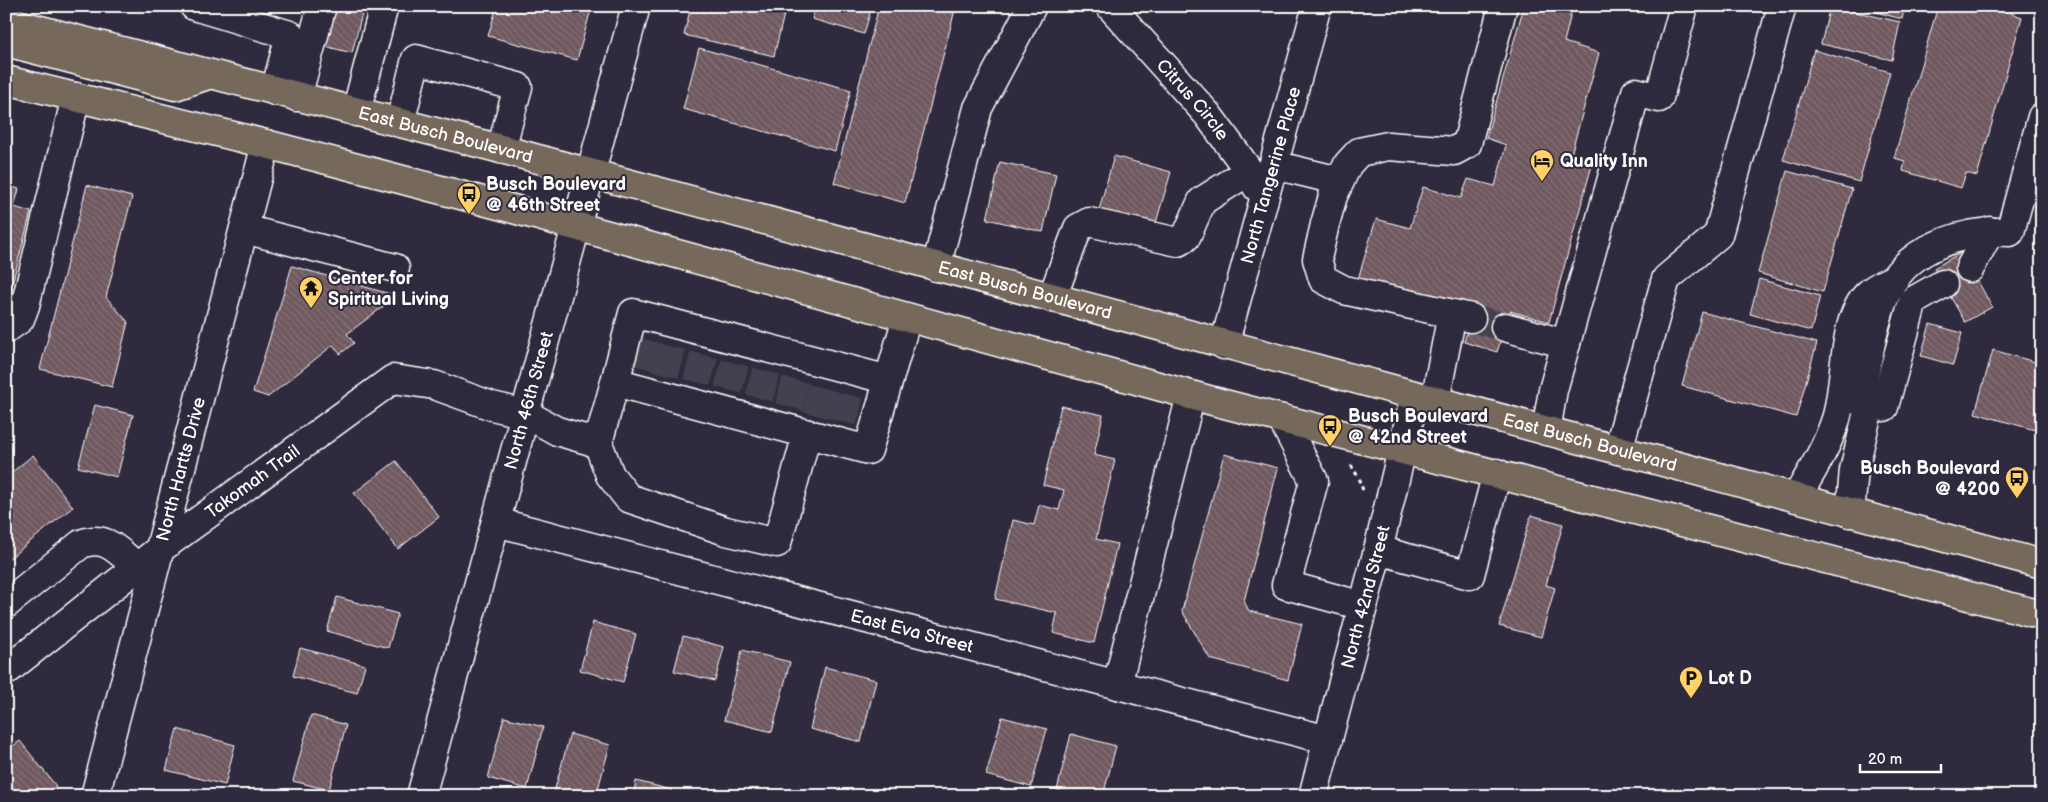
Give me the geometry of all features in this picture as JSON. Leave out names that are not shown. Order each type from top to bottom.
[{"type":"main road","name":"East Busch Boulevard","points":[[6,21],[591,173],[2042,564]]},
{"type":"main road","points":[[6,42],[175,86],[211,74]]},
{"type":"main road","points":[[6,80],[266,144],[576,226],[1191,395],[2042,615]]},
{"type":"main road","points":[[2011,607],[2042,606]]},
{"type":"street","points":[[194,6],[290,36],[286,94]]},
{"type":"street","points":[[286,94],[322,6]]},
{"type":"street","points":[[356,112],[384,6]]},
{"type":"street","name":"North 46th Street","points":[[422,796],[636,6]]},
{"type":"street","points":[[936,267],[978,108],[1032,6]]},
{"type":"street","name":"Citrus Circle","points":[[1110,6],[1208,116],[1262,168]]},
{"type":"street","name":"North Tangerine Place","points":[[1224,345],[1264,201],[1262,168],[1317,6]]},
{"type":"street","points":[[1052,298],[1078,228],[1089,222],[1178,242],[1186,237],[1202,201],[1262,168],[1340,181],[1348,164],[1359,152],[1388,146],[1454,151],[1467,144],[1503,6]]},
{"type":"street","points":[[1546,431],[1553,390],[1636,92],[1659,98],[1684,6]]},
{"type":"street","points":[[1618,450],[1666,280],[1718,235],[1782,6]]},
{"type":"street","points":[[400,123],[416,60],[518,87],[501,149]]},
{"type":"street","points":[[6,329],[20,318],[25,306],[76,97]]},
{"type":"street","points":[[1850,512],[1864,401],[1882,303],[1894,278],[1914,257],[1934,246],[1964,236],[1990,231],[2010,232],[2042,117]]},
{"type":"street","name":"North Hartts Drive","points":[[95,796],[266,144]]},
{"type":"street","name":"North 42nd Street","points":[[1313,796],[1403,449],[1461,316],[1344,290],[1323,279],[1317,259],[1324,224],[1340,181]]},
{"type":"street","points":[[244,230],[394,268]]},
{"type":"street","points":[[1970,268],[1990,231]]},
{"type":"street","points":[[1894,278],[1908,290],[1908,312]]},
{"type":"street","points":[[1796,498],[1822,454],[1836,419],[1864,401],[1913,301],[1943,284]]},
{"type":"street","points":[[801,424],[777,543],[726,531],[628,498],[610,475],[598,443],[643,381],[633,313],[664,331],[853,381],[889,380]]},
{"type":"street","points":[[643,381],[694,392],[801,424],[840,432],[868,450],[907,318]]},
{"type":"street","points":[[1505,328],[1566,344]]},
{"type":"street","name":"Takomah Trail","points":[[6,671],[160,549],[393,379],[434,385],[492,406],[526,414],[557,432],[598,443]]},
{"type":"street","points":[[1117,684],[1191,395]]},
{"type":"street","points":[[1282,419],[1314,481],[1286,585],[1363,606]]},
{"type":"street","points":[[1378,550],[1470,575],[1497,473]]},
{"type":"street","name":"East Eva Street","points":[[496,522],[1328,740]]},
{"type":"street","points":[[6,604],[81,544],[92,540],[105,542],[137,567]]},
{"type":"building","points":[[331,6],[364,6],[352,53],[320,45]]},
{"type":"building","points":[[497,6],[592,6],[577,60],[488,36]]},
{"type":"building","points":[[691,6],[786,6],[774,56],[684,35]]},
{"type":"building","points":[[816,6],[872,6],[864,34],[812,19]]},
{"type":"building","points":[[879,6],[956,6],[905,203],[834,183]]},
{"type":"building","name":"Quality Inn","points":[[1524,6],[1573,6],[1564,42],[1599,53],[1570,158],[1592,165],[1549,322],[1510,311],[1497,352],[1464,342],[1473,312],[1358,279],[1376,219],[1410,228],[1423,187],[1461,198],[1468,179],[1495,186],[1506,145],[1486,138]]},
{"type":"building","points":[[1830,6],[1900,22],[1892,60],[1821,44]]},
{"type":"building","points":[[1853,6],[1905,6],[1902,19]]},
{"type":"building","points":[[1938,6],[2012,6],[2011,13],[2022,17],[1977,176],[1966,173],[1961,188],[1903,171],[1905,161],[1894,158]]},
{"type":"building","points":[[699,48],[851,90],[835,151],[683,109]]},
{"type":"building","points":[[1814,50],[1890,72],[1859,182],[1783,160]]},
{"type":"building","points":[[1114,156],[1171,172],[1155,226],[1099,210]]},
{"type":"building","points":[[1000,162],[1056,174],[1043,232],[987,219]]},
{"type":"building","points":[[1787,171],[1852,189],[1823,292],[1758,273]]},
{"type":"building","points":[[6,185],[19,189],[14,207],[31,212],[6,307]]},
{"type":"building","points":[[87,185],[132,197],[106,297],[128,322],[112,387],[40,369]]},
{"type":"building","points":[[1962,252],[1992,307],[1965,322],[1934,268]]},
{"type":"building","points":[[292,266],[397,296],[347,334],[354,343],[340,354],[333,345],[268,397],[253,392]]},
{"type":"building","points":[[1759,279],[1820,296],[1811,331],[1750,314]]},
{"type":"building","points":[[1702,312],[1817,343],[1796,417],[1682,386]]},
{"type":"building","points":[[1930,324],[1962,333],[1953,365],[1921,356]]},
{"type":"building","points":[[1993,350],[2042,364],[2042,432],[1975,413]]},
{"type":"building","points":[[95,405],[133,415],[117,477],[78,467]]},
{"type":"building","points":[[1061,406],[1103,415],[1094,455],[1115,460],[1096,539],[1117,544],[1094,643],[1053,633],[1057,613],[995,599],[1013,520],[1034,525],[1039,505],[1059,510],[1064,490],[1043,485]]},
{"type":"building","points":[[1224,454],[1278,468],[1244,601],[1249,611],[1302,624],[1288,680],[1210,659],[1182,611]]},
{"type":"building","points":[[33,455],[73,507],[6,561],[6,477]]},
{"type":"building","points":[[396,461],[439,517],[398,549],[354,493]]},
{"type":"building","points":[[1531,515],[1563,524],[1546,585],[1555,588],[1541,637],[1499,626]]},
{"type":"building","points":[[337,597],[398,614],[388,648],[327,631]]},
{"type":"building","points":[[593,622],[636,634],[623,682],[580,670]]},
{"type":"building","points":[[683,636],[724,647],[715,681],[674,671]]},
{"type":"building","points":[[300,648],[365,665],[357,693],[293,676]]},
{"type":"building","points":[[742,650],[790,662],[772,732],[724,720]]},
{"type":"building","points":[[825,667],[876,680],[861,742],[810,729]]},
{"type":"building","points":[[311,715],[346,725],[329,790],[293,781]]},
{"type":"building","points":[[504,717],[543,727],[527,789],[488,778]]},
{"type":"building","points":[[1002,717],[1047,729],[1031,787],[986,775]]},
{"type":"building","points":[[177,729],[235,745],[225,785],[166,770]]},
{"type":"building","points":[[570,734],[610,745],[596,796],[553,796]]},
{"type":"building","points":[[1071,734],[1116,746],[1103,796],[1078,796],[1057,790]]},
{"type":"building","points":[[20,741],[56,786],[44,796],[6,796],[6,751]]},
{"type":"building","points":[[636,781],[672,790],[670,796],[633,796]]},
{"type":"tunnel","points":[[1471,318],[1505,327]]},
{"type":"tunnel","points":[[641,367],[650,337]]},
{"type":"tunnel","points":[[665,374],[673,343]]},
{"type":"tunnel","points":[[697,382],[705,352]]},
{"type":"tunnel","points":[[728,390],[736,360]]},
{"type":"tunnel","points":[[759,398],[767,367]]},
{"type":"tunnel","points":[[789,407],[797,376]]},
{"type":"tunnel","points":[[816,415],[824,383]]},
{"type":"tunnel","points":[[843,422],[851,390]]},
{"type":"place","name":"Quality Inn","points":[[1542,182]]},
{"type":"place","name":"Busch Boulevard @ 46th Street","points":[[469,215]]},
{"type":"place","name":"Center for Spiritual Living","points":[[311,309]]},
{"type":"place","name":"Busch Boulevard @ 42nd Street","points":[[1330,447]]},
{"type":"place","name":"Busch Boulevard @ 4200","points":[[2017,499]]},
{"type":"place","name":"Lot D","points":[[1691,699]]}]
